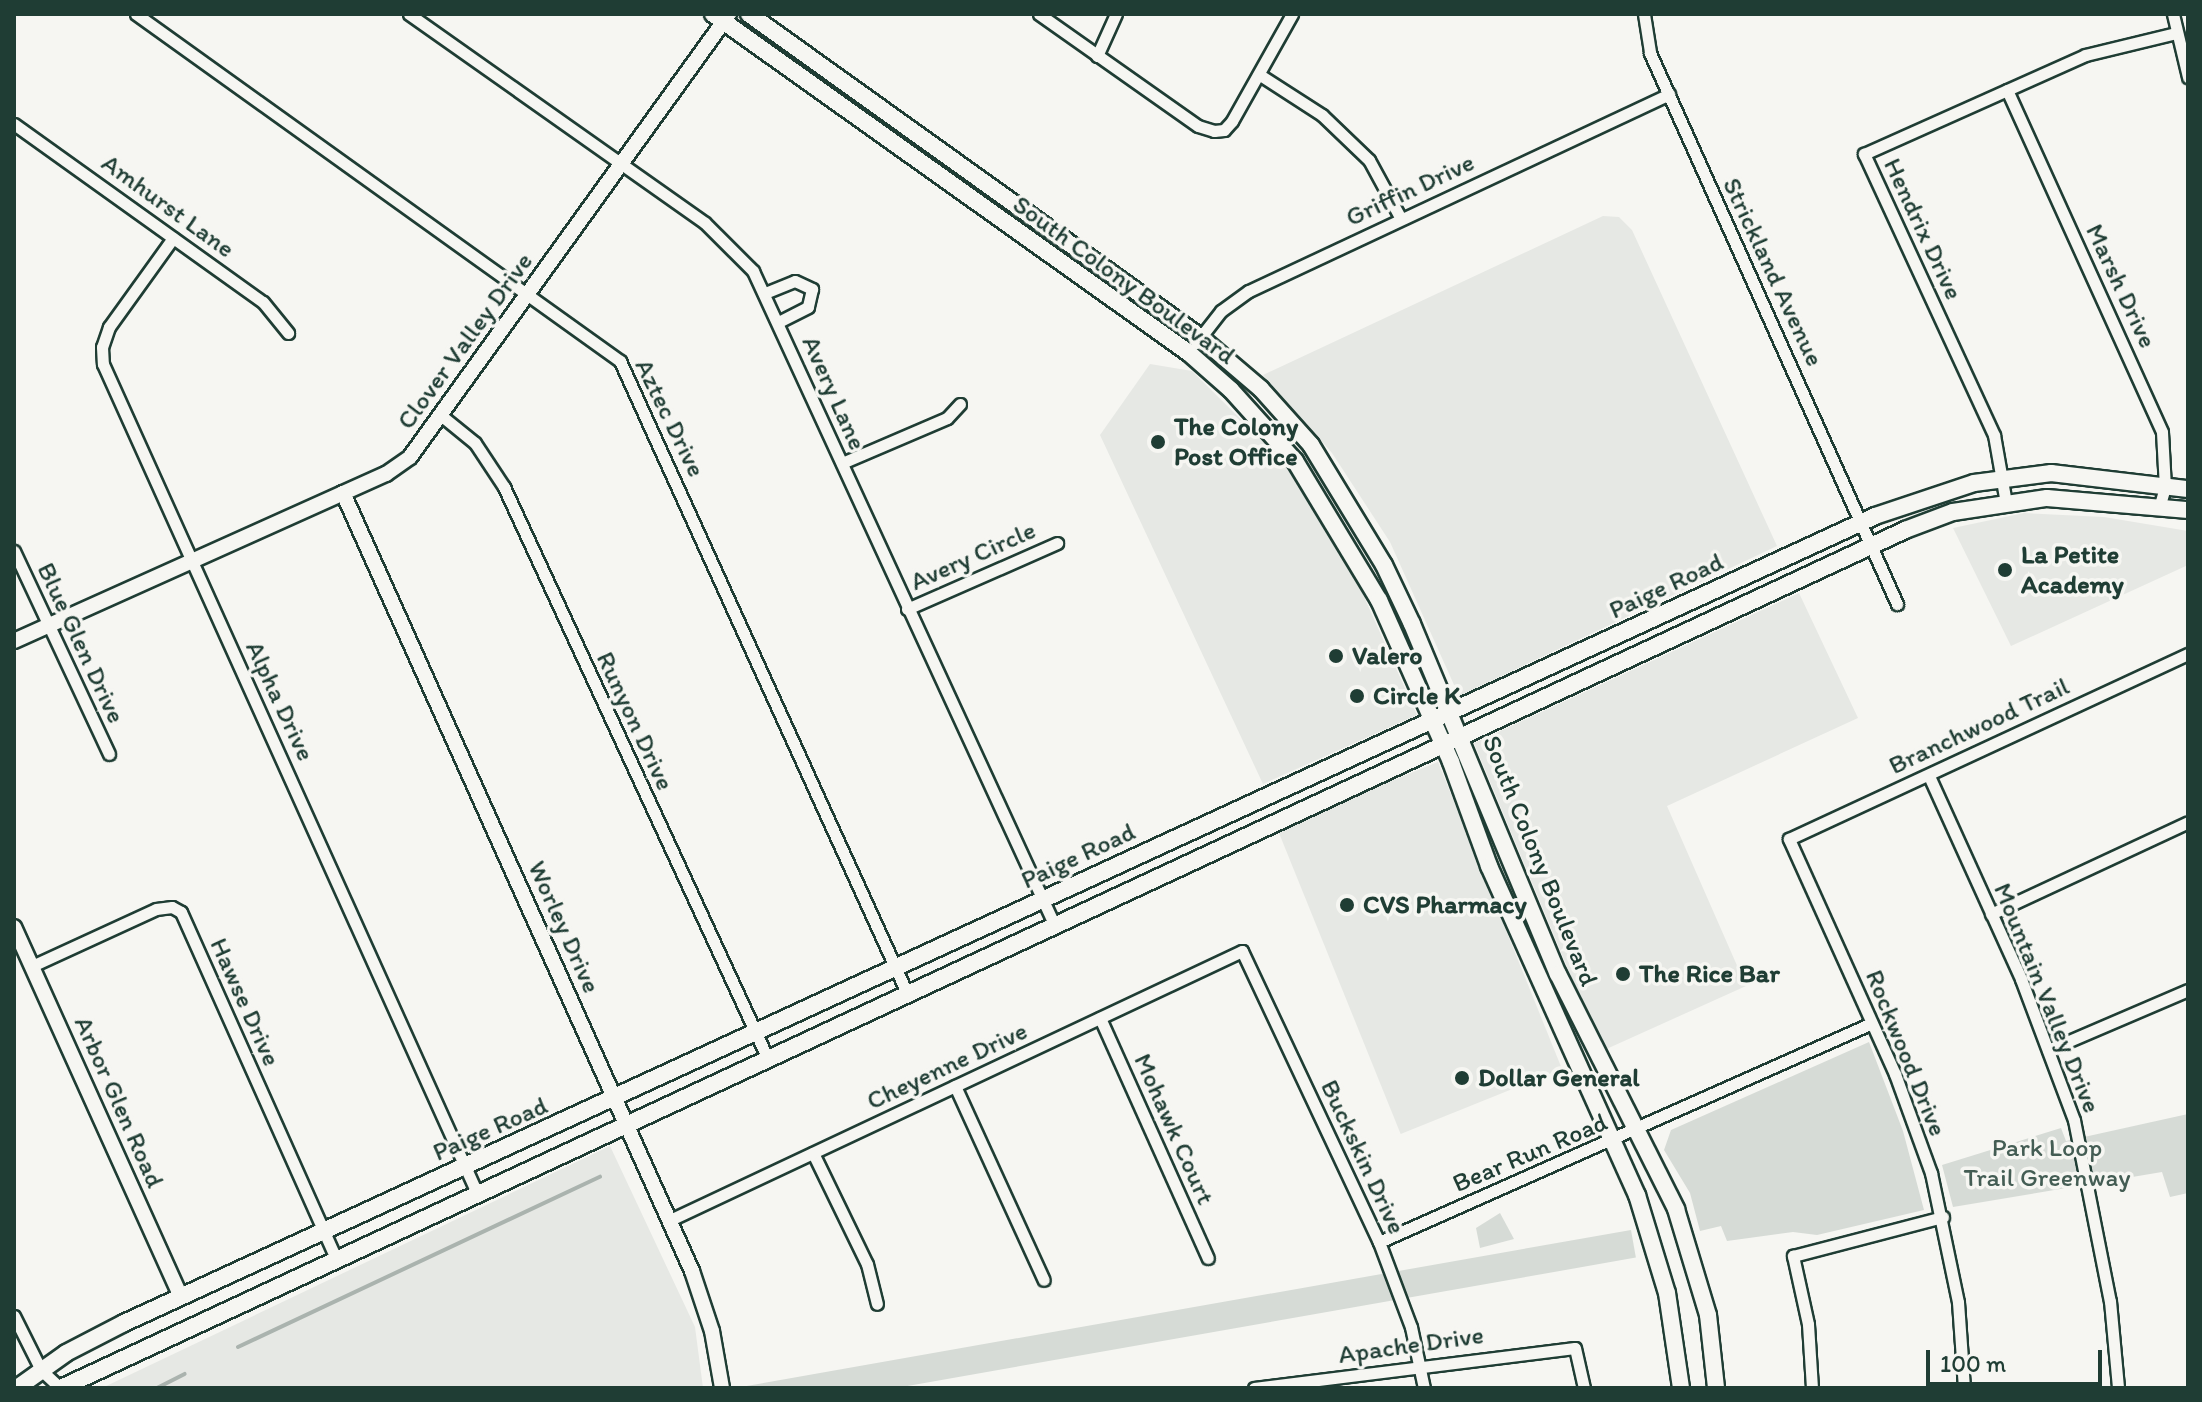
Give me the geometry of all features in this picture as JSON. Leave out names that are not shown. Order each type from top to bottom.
[{"type":"main road","name":"South Colony Boulevard","points":[[749,14],[1200,337],[1280,410],[1341,492],[1384,565],[1452,712],[1558,974],[1638,1130],[1697,1268],[1716,1388]]},
{"type":"main road","name":"South Colony Boulevard","points":[[722,16],[1189,353],[1275,436],[1325,503],[1379,600],[1443,744],[1499,889],[1613,1140],[1650,1232],[1672,1319],[1681,1388]]},
{"type":"main road","points":[[997,216],[1009,200]]},
{"type":"main road","points":[[1275,436],[1280,410]]},
{"type":"main road","name":"Paige Road","points":[[17,1388],[41,1370],[181,1297],[1863,521],[1938,493],[2002,478],[2082,474],[2188,489]]},
{"type":"main road","points":[[1325,503],[1341,492]]},
{"type":"main road","name":"Paige Road","points":[[61,1388],[1873,545],[1953,512],[2006,503],[2084,499],[2188,510]]},
{"type":"main road","points":[[1650,620],[1661,644]]},
{"type":"main road","points":[[1275,792],[1290,815]]},
{"type":"main road","points":[[1499,889],[1513,866]]},
{"type":"main road","points":[[1540,981],[1558,974]]},
{"type":"street","name":"Aztec Drive","points":[[136,14],[611,352],[630,377],[907,993]]},
{"type":"street","name":"Avery Lane","points":[[409,14],[721,236],[765,293],[907,609],[1054,924]]},
{"type":"street","points":[[1039,14],[1097,56],[1214,131],[1232,121],[1292,14]]},
{"type":"street","points":[[1097,56],[1116,14]]},
{"type":"street","name":"Strickland Avenue","points":[[1644,14],[1650,53],[1863,521],[1897,604]]},
{"type":"street","points":[[2173,14],[2188,77]]},
{"type":"street","name":"Clover Valley Drive","points":[[14,641],[343,493],[410,457],[443,417],[722,16]]},
{"type":"street","name":"Hendrix Drive","points":[[2006,503],[1994,435],[1864,154],[2085,55],[2176,33]]},
{"type":"street","points":[[1260,75],[1322,115],[1369,160],[1401,219]]},
{"type":"street","name":"Marsh Drive","points":[[2007,90],[2162,432],[2165,487],[2159,508]]},
{"type":"street","name":"Griffin Drive","points":[[1189,353],[1221,311],[1249,291],[1669,94]]},
{"type":"street","name":"Amhurst Lane","points":[[14,124],[263,302],[288,333]]},
{"type":"street","name":"Alpha Drive","points":[[173,238],[119,311],[102,347],[117,397],[477,1193]]},
{"type":"street","points":[[765,293],[795,281],[812,289],[808,307],[778,322]]},
{"type":"street","points":[[842,463],[947,418],[960,404]]},
{"type":"street","name":"Runyon Drive","points":[[443,417],[475,443],[504,487],[767,1057]]},
{"type":"street","name":"Worley Drive","points":[[343,493],[670,1220],[712,1331],[722,1388]]},
{"type":"street","name":"Avery Circle","points":[[907,609],[1057,543]]},
{"type":"street","name":"Blue Glen Drive","points":[[14,551],[109,754]]},
{"type":"street","name":"Branchwood Trail","points":[[1789,839],[2188,654]]},
{"type":"street","name":"Mountain Valley Drive","points":[[1929,776],[2048,1050],[2084,1160],[2110,1301],[2118,1388]]},
{"type":"street","points":[[1991,914],[2188,822]]},
{"type":"street","name":"Rockwood Drive","points":[[1789,839],[1912,1117],[1943,1217],[1958,1302],[1964,1388]]},
{"type":"street","name":"Hawse Drive","points":[[32,966],[156,909],[172,907],[181,912],[336,1258]]},
{"type":"street","name":"Arbor Glen Road","points":[[14,927],[181,1297]]},
{"type":"street","name":"Cheyenne Drive","points":[[670,1220],[1242,951]]},
{"type":"street","name":"Buckskin Drive","points":[[1242,951],[1379,1242],[1411,1327],[1424,1388]]},
{"type":"street","points":[[2048,1050],[2188,990]]},
{"type":"street","name":"Mohawk Court","points":[[1100,1018],[1208,1258]]},
{"type":"street","name":"Bear Run Road","points":[[1379,1242],[1638,1130],[1872,1023]]},
{"type":"street","points":[[955,1086],[1044,1280]]},
{"type":"street","points":[[813,1153],[867,1264],[877,1304]]},
{"type":"street","points":[[1812,1388],[1808,1324],[1793,1256],[1943,1217]]},
{"type":"street","points":[[14,1316],[41,1370],[61,1388]]},
{"type":"street","name":"Apache Drive","points":[[1254,1388],[1575,1348],[1584,1388]]},
{"type":"shaded area","points":[[1603,216],[1619,217],[1632,230],[1777,546],[1459,696],[1390,542],[1332,453],[1263,375]]},
{"type":"shaded area","points":[[1150,364],[1192,371],[1285,463],[1344,552],[1417,715],[1263,784],[1100,435]]},
{"type":"shaded area","points":[[2024,513],[2104,517],[2188,531],[2188,565],[2011,646],[1953,528]]},
{"type":"shaded area","points":[[1799,593],[1858,718],[1667,806],[1746,986],[1602,1051],[1474,743]]},
{"type":"shaded area","points":[[1438,762],[1562,1069],[1401,1134],[1277,827]]},
{"type":"shaded area","points":[[610,1146],[695,1327],[703,1388],[102,1388]]},
{"type":"green space","points":[[1869,1042],[1903,1131],[1924,1210],[1817,1235],[1793,1232],[1727,1241],[1721,1226],[1700,1231],[1690,1193],[1664,1150],[1671,1130]]},
{"type":"green space","name":"Park Loop Trail Greenway","points":[[2188,1114],[2188,1193],[2170,1197],[2162,1172],[1953,1207],[1942,1165],[2061,1128],[2066,1141]]},
{"type":"green space","points":[[1500,1213],[1514,1239],[1480,1248],[1476,1228]]},
{"type":"green space","points":[[1631,1230],[1636,1258],[896,1388],[741,1387]]},
{"type":"waterway","points":[[238,1347],[600,1177]]},
{"type":"waterway","points":[[157,1388],[185,1374]]},
{"type":"place","name":"The Colony Post Office","points":[[1158,442]]},
{"type":"place","name":"La Petite Academy","points":[[2005,570]]},
{"type":"place","name":"Valero","points":[[1336,656]]},
{"type":"place","name":"Circle K","points":[[1357,696]]},
{"type":"place","name":"CVS Pharmacy","points":[[1347,905]]},
{"type":"place","name":"The Rice Bar","points":[[1623,974]]},
{"type":"place","name":"Dollar General","points":[[1462,1078]]}]
